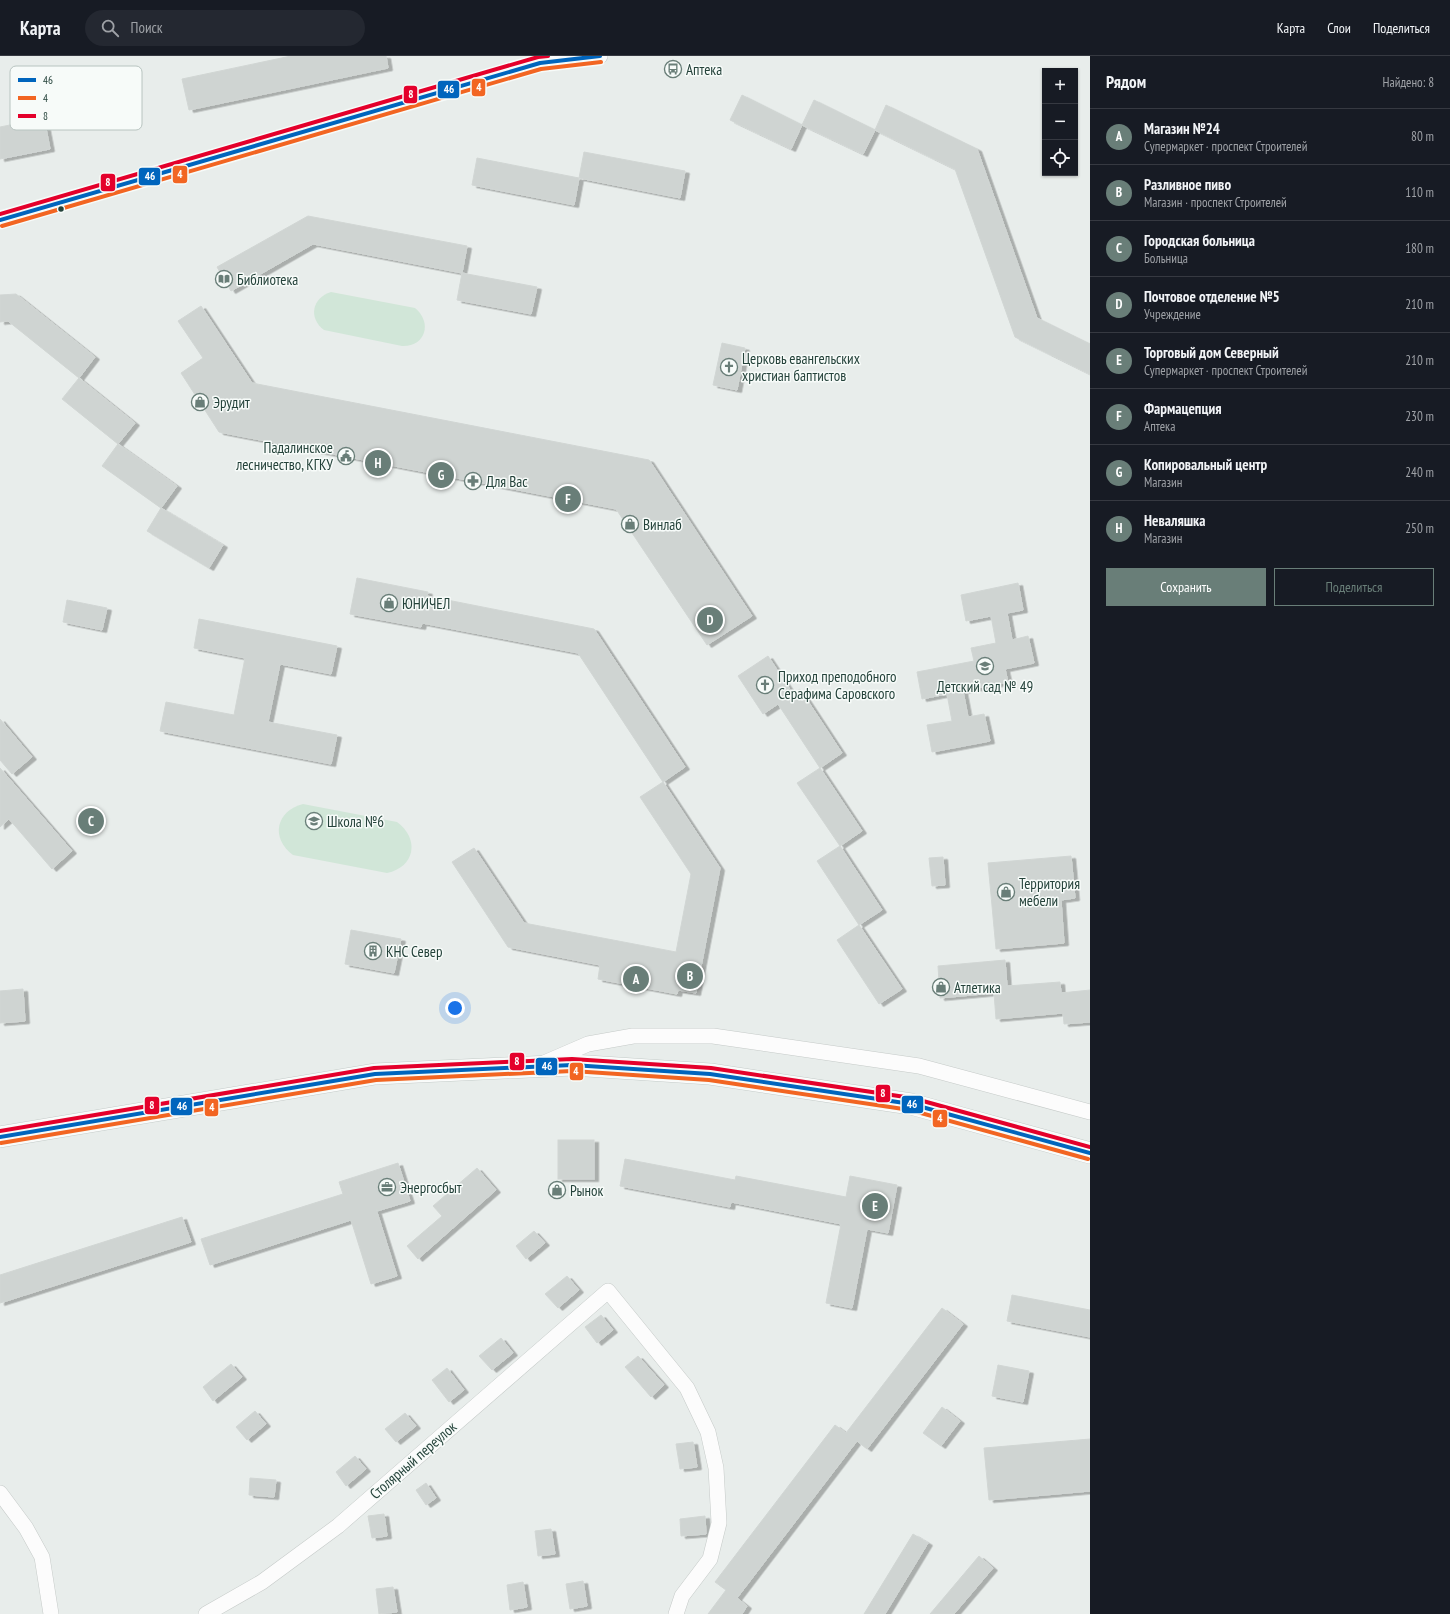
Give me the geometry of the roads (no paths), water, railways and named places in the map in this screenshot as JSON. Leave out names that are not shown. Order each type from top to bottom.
[{"type":"street","points":[[0,220],[540,64],[600,56]]},
{"type":"street","points":[[533,1067],[588,1044],[633,1036],[713,1036],[919,1066],[1090,1112]]},
{"type":"street","points":[[0,1137],[375,1074],[572,1065],[710,1074],[911,1104],[1090,1153]]},
{"type":"street","name":"Столярный переулок","points":[[206,1614],[262,1582],[338,1526],[608,1291],[687,1388],[708,1432],[714,1461],[718,1523],[717,1530],[710,1560],[682,1596],[676,1614]]},
{"type":"street","points":[[0,1493],[26,1528],[42,1556],[51,1614]]},
{"type":"place","name":"Аптека","points":[[673,69]]},
{"type":"place","name":"Библиотека","points":[[224,279]]},
{"type":"place","name":"Церковь евангельских христиан баптистов","points":[[729,367]]},
{"type":"place","name":"Эрудит","points":[[200,402]]},
{"type":"place","name":"Падалинское лесничество, КГКУ","points":[[346,456]]},
{"type":"place","name":"Неваляшка","points":[[378,463]]},
{"type":"place","name":"Копировальный центр","points":[[441,475]]},
{"type":"place","name":"Для Вас","points":[[473,481]]},
{"type":"place","name":"Фармацепция","points":[[568,499]]},
{"type":"place","name":"Винлаб","points":[[630,524]]},
{"type":"place","name":"ЮНИЧЕЛ","points":[[389,603]]},
{"type":"place","name":"Почтовое отделение №5","points":[[710,620]]},
{"type":"place","name":"Детский сад № 49","points":[[985,666]]},
{"type":"place","name":"Приход преподобного Серафима Саровского","points":[[765,685]]},
{"type":"place","name":"Городская больница","points":[[91,821]]},
{"type":"place","name":"Школа №6","points":[[314,821]]},
{"type":"place","name":"Территория мебели","points":[[1006,892]]},
{"type":"place","name":"КНС Север","points":[[373,951]]},
{"type":"place","name":"Разливное пиво","points":[[690,976]]},
{"type":"place","name":"Магазин №24","points":[[636,979]]},
{"type":"place","name":"Атлетика","points":[[941,987]]},
{"type":"place","name":"Энергосбыт","points":[[387,1187]]},
{"type":"place","name":"Рынок","points":[[557,1190]]},
{"type":"place","name":"Торговый дом Северный","points":[[875,1206]]}]
